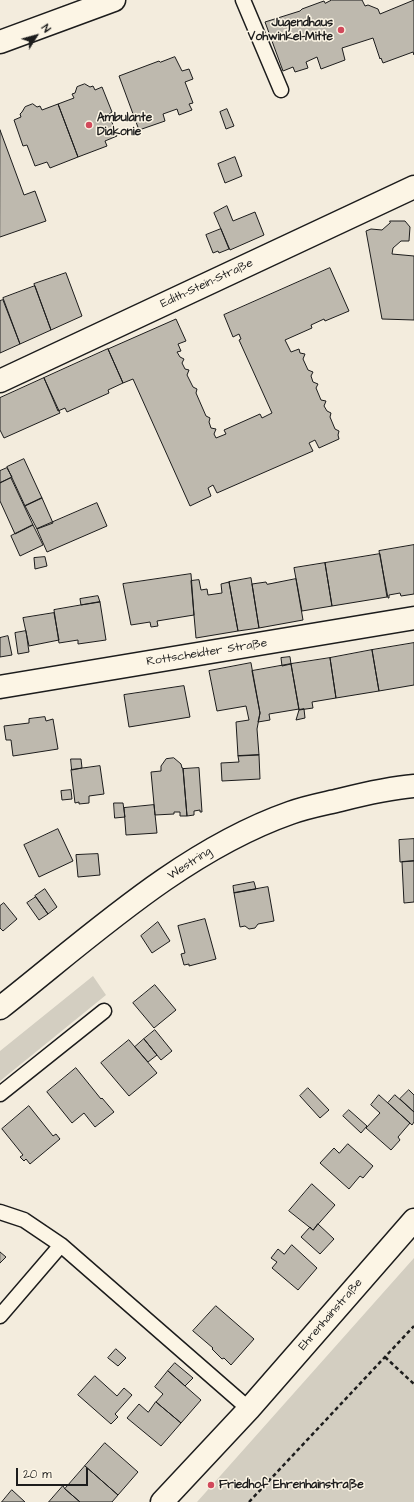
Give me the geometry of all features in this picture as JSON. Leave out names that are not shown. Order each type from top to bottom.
[{"type":"street","points":[[0,42],[114,0]]},
{"type":"street","name":"Edith-Stein-Straße","points":[[0,381],[414,187]]},
{"type":"street","name":"Rottscheidter Straße","points":[[0,687],[414,618]]},
{"type":"street","name":"Westring","points":[[0,1008],[117,915],[179,870],[210,850],[257,826],[291,812],[363,794],[414,786]]},
{"type":"street","name":"Ehrenhainstraße","points":[[162,1502],[249,1409],[414,1220]]},
{"type":"lane","points":[[242,0],[280,90]]},
{"type":"lane","points":[[0,1094],[104,1011]]},
{"type":"lane","points":[[0,1212],[24,1220],[61,1245],[249,1409]]},
{"type":"lane","points":[[0,1316],[61,1245]]},
{"type":"path","points":[[249,1502],[414,1326]]},
{"type":"path","points":[[385,1357],[414,1384]]},
{"type":"shaded area","points":[[93,976],[106,995],[0,1081],[0,1051]]},
{"type":"shaded area","points":[[414,1258],[414,1502],[197,1502]]},
{"type":"building","name":"Jugendhaus Vohwinkel-Mitte","points":[[332,0],[362,0],[365,6],[368,5],[378,9],[380,14],[414,0],[414,55],[413,52],[383,63],[381,58],[380,59],[373,38],[342,48],[345,60],[321,69],[317,57],[306,62],[308,68],[295,72],[293,67],[283,71],[265,22],[300,11],[324,1],[325,3]]},
{"type":"building","points":[[175,57],[182,71],[189,69],[193,79],[185,82],[193,103],[189,104],[192,110],[179,115],[177,109],[163,114],[165,121],[139,130],[119,76],[159,61],[160,62]]},
{"type":"building","name":"Ambulante Diakonie","points":[[85,84],[90,87],[93,86],[95,90],[102,87],[112,112],[109,114],[117,136],[105,141],[107,146],[78,157],[58,104],[74,98],[72,94],[75,93],[77,87]]},
{"type":"building","points":[[33,104],[37,107],[40,106],[42,110],[58,104],[78,157],[50,168],[47,162],[35,166],[27,145],[23,146],[14,120],[21,117],[20,114],[25,107]]},
{"type":"building","points":[[227,109],[234,126],[226,129],[220,112]]},
{"type":"building","points":[[0,130],[24,195],[35,191],[46,221],[0,237]]},
{"type":"building","points":[[235,157],[242,176],[225,183],[218,164]]},
{"type":"building","points":[[227,206],[233,221],[255,212],[264,235],[230,250],[214,213]]},
{"type":"building","points":[[390,221],[405,221],[410,227],[409,241],[401,241],[393,248],[392,254],[414,256],[414,320],[382,319],[366,231],[371,229],[382,230],[390,223]]},
{"type":"building","points":[[221,229],[229,249],[219,253],[218,251],[213,253],[206,235]]},
{"type":"building","points":[[330,268],[349,311],[325,321],[324,319],[311,325],[312,328],[285,340],[291,352],[299,349],[300,353],[305,354],[303,359],[308,370],[313,372],[311,376],[313,382],[318,384],[316,388],[321,400],[326,401],[324,406],[327,411],[331,413],[330,417],[335,429],[339,431],[339,439],[319,448],[315,440],[309,443],[313,451],[217,493],[213,485],[208,488],[211,496],[190,506],[133,379],[123,383],[108,349],[176,319],[186,341],[178,344],[181,351],[177,352],[180,357],[184,359],[182,363],[185,369],[189,370],[187,375],[193,387],[197,389],[196,393],[206,416],[210,418],[209,422],[211,428],[216,429],[214,434],[216,438],[226,434],[224,430],[260,414],[262,418],[272,413],[239,340],[241,339],[239,334],[233,337],[224,315]]},
{"type":"building","points":[[66,273],[82,316],[51,330],[34,284]]},
{"type":"building","points":[[35,286],[51,330],[20,344],[3,298]]},
{"type":"building","points":[[3,300],[20,344],[0,353],[0,301]]},
{"type":"building","points":[[108,349],[123,383],[108,390],[109,393],[67,412],[65,408],[58,411],[44,378]]},
{"type":"building","points":[[44,378],[60,413],[4,438],[0,430],[0,398]]},
{"type":"building","points":[[24,459],[42,498],[25,506],[7,467]]},
{"type":"building","points":[[7,468],[12,477],[0,483],[0,471]]},
{"type":"building","points":[[11,478],[33,525],[15,534],[0,501],[0,483]]},
{"type":"building","points":[[42,498],[53,523],[37,529],[25,506]]},
{"type":"building","points":[[97,503],[107,526],[47,552],[37,529]]},
{"type":"building","points":[[33,525],[43,545],[20,556],[11,536]]},
{"type":"building","points":[[414,545],[414,594],[401,596],[400,593],[389,595],[388,598],[379,551]]},
{"type":"building","points":[[380,554],[387,597],[332,606],[325,563]]},
{"type":"building","points":[[45,557],[47,566],[35,569],[34,558]]},
{"type":"building","points":[[325,563],[332,606],[302,611],[294,568]]},
{"type":"building","points":[[191,574],[194,615],[157,621],[158,626],[151,627],[150,622],[131,625],[123,584]]},
{"type":"building","points":[[251,578],[259,628],[238,631],[229,582]]},
{"type":"building","points":[[296,579],[303,620],[259,628],[252,584],[266,582],[267,584]]},
{"type":"building","points":[[199,580],[201,590],[207,589],[208,595],[222,593],[221,584],[229,582],[238,631],[196,638],[191,581]]},
{"type":"building","points":[[98,596],[100,602],[81,605],[80,599]]},
{"type":"building","points":[[100,602],[106,640],[78,644],[78,640],[59,643],[54,610]]},
{"type":"building","points":[[54,613],[59,640],[29,646],[23,618]]},
{"type":"building","points":[[26,631],[29,652],[18,654],[15,633]]},
{"type":"building","points":[[8,636],[12,655],[0,657],[0,638]]},
{"type":"building","points":[[414,643],[414,685],[379,691],[372,650]]},
{"type":"building","points":[[372,650],[379,691],[336,698],[330,658]]},
{"type":"building","points":[[290,657],[291,664],[282,666],[281,658]]},
{"type":"building","points":[[330,658],[336,698],[312,702],[313,708],[299,710],[291,664]]},
{"type":"building","points":[[251,663],[260,713],[257,729],[259,755],[238,756],[236,722],[249,720],[246,706],[217,711],[209,671]]},
{"type":"building","points":[[291,664],[299,709],[269,714],[270,720],[258,722],[260,713],[252,671]]},
{"type":"building","points":[[184,686],[190,717],[129,727],[124,695]]},
{"type":"building","points":[[304,709],[305,718],[296,720],[299,710]]},
{"type":"building","points":[[45,717],[46,721],[53,719],[58,749],[13,756],[11,740],[6,740],[4,726],[29,723],[29,719]]},
{"type":"building","points":[[259,755],[260,779],[222,781],[221,763],[239,762],[238,756]]},
{"type":"building","points":[[174,758],[183,768],[187,816],[180,816],[180,812],[174,812],[174,814],[155,815],[151,772],[161,771],[161,766],[166,759]]},
{"type":"building","points":[[71,759],[81,759],[82,768],[72,770]]},
{"type":"building","points":[[100,766],[104,794],[89,796],[89,803],[75,803],[71,770]]},
{"type":"building","points":[[199,768],[202,812],[200,812],[200,810],[194,811],[194,815],[187,816],[183,769]]},
{"type":"building","points":[[71,790],[72,799],[62,800],[61,791]]},
{"type":"building","points":[[114,803],[123,803],[125,817],[115,818]]},
{"type":"building","points":[[154,805],[157,833],[126,835],[124,808]]},
{"type":"building","points":[[58,829],[73,861],[39,877],[24,845]]},
{"type":"building","points":[[414,839],[414,861],[400,862],[399,840]]},
{"type":"building","points":[[98,854],[100,875],[78,877],[76,855]]},
{"type":"building","points":[[414,861],[414,902],[404,903],[402,862]]},
{"type":"building","points":[[254,882],[256,889],[234,893],[233,886]]},
{"type":"building","points":[[268,887],[274,921],[258,924],[255,928],[249,929],[245,926],[240,927],[234,893]]},
{"type":"building","points":[[45,889],[57,907],[48,914],[35,896]]},
{"type":"building","points":[[36,897],[48,914],[39,920],[27,903]]},
{"type":"building","points":[[4,903],[17,919],[3,931],[0,928],[0,906]]},
{"type":"building","points":[[205,919],[216,959],[189,966],[189,964],[184,965],[181,954],[185,953],[178,926]]},
{"type":"building","points":[[158,922],[170,941],[152,953],[141,936]]},
{"type":"building","points":[[155,985],[176,1010],[154,1028],[133,1003]]},
{"type":"building","points":[[155,1030],[172,1051],[161,1060],[144,1039]]},
{"type":"building","points":[[144,1039],[157,1055],[148,1062],[135,1047]]},
{"type":"building","points":[[129,1040],[157,1073],[129,1096],[101,1063]]},
{"type":"building","points":[[76,1068],[101,1099],[102,1098],[114,1112],[95,1127],[84,1113],[72,1123],[47,1092]]},
{"type":"building","points":[[308,1088],[329,1110],[320,1118],[300,1096]]},
{"type":"building","points":[[409,1090],[414,1095],[414,1112],[400,1099]]},
{"type":"building","points":[[379,1095],[410,1123],[398,1137],[400,1140],[391,1150],[366,1128],[380,1113],[371,1105]]},
{"type":"building","points":[[395,1095],[414,1112],[414,1122],[412,1125],[388,1103]]},
{"type":"building","points":[[29,1106],[53,1136],[56,1134],[60,1139],[30,1164],[26,1159],[24,1161],[20,1157],[23,1155],[2,1129]]},
{"type":"building","points":[[349,1110],[367,1126],[361,1133],[343,1116]]},
{"type":"building","points":[[348,1144],[373,1166],[363,1178],[360,1176],[349,1189],[320,1163],[334,1148],[339,1153]]},
{"type":"building","points":[[312,1184],[335,1205],[313,1230],[289,1211]]},
{"type":"building","points":[[318,1224],[334,1239],[320,1254],[301,1237],[310,1227],[313,1230]]},
{"type":"building","points":[[292,1245],[317,1268],[298,1290],[272,1268],[277,1262],[271,1258],[278,1249],[284,1254]]},
{"type":"building","points":[[0,1252],[6,1257],[0,1263]]},
{"type":"building","points":[[216,1306],[254,1339],[231,1365],[224,1358],[222,1359],[212,1349],[213,1348],[193,1331]]},
{"type":"building","points":[[116,1349],[126,1358],[118,1366],[108,1358]]},
{"type":"building","points":[[175,1363],[193,1378],[185,1386],[168,1371]]},
{"type":"building","points":[[168,1371],[201,1400],[181,1423],[156,1402],[163,1394],[155,1387]]},
{"type":"building","points":[[95,1376],[117,1396],[124,1388],[132,1395],[115,1414],[118,1417],[111,1424],[78,1395]]},
{"type":"building","points":[[156,1402],[181,1423],[161,1446],[127,1418],[139,1404],[148,1412]]},
{"type":"building","points":[[105,1443],[138,1472],[118,1495],[85,1466]]},
{"type":"building","points":[[85,1466],[118,1495],[112,1502],[80,1502],[65,1489]]},
{"type":"building","points":[[63,1486],[65,1489],[80,1502],[49,1502]]},
{"type":"building","points":[[12,1490],[25,1502],[2,1502]]},
{"type":"place","name":"Jugendhaus Vohwinkel-Mitte","points":[[341,30]]},
{"type":"place","name":"Ambulante Diakonie","points":[[89,125]]},
{"type":"place","name":"Friedhof Ehrenhainstraße","points":[[211,1485]]}]
